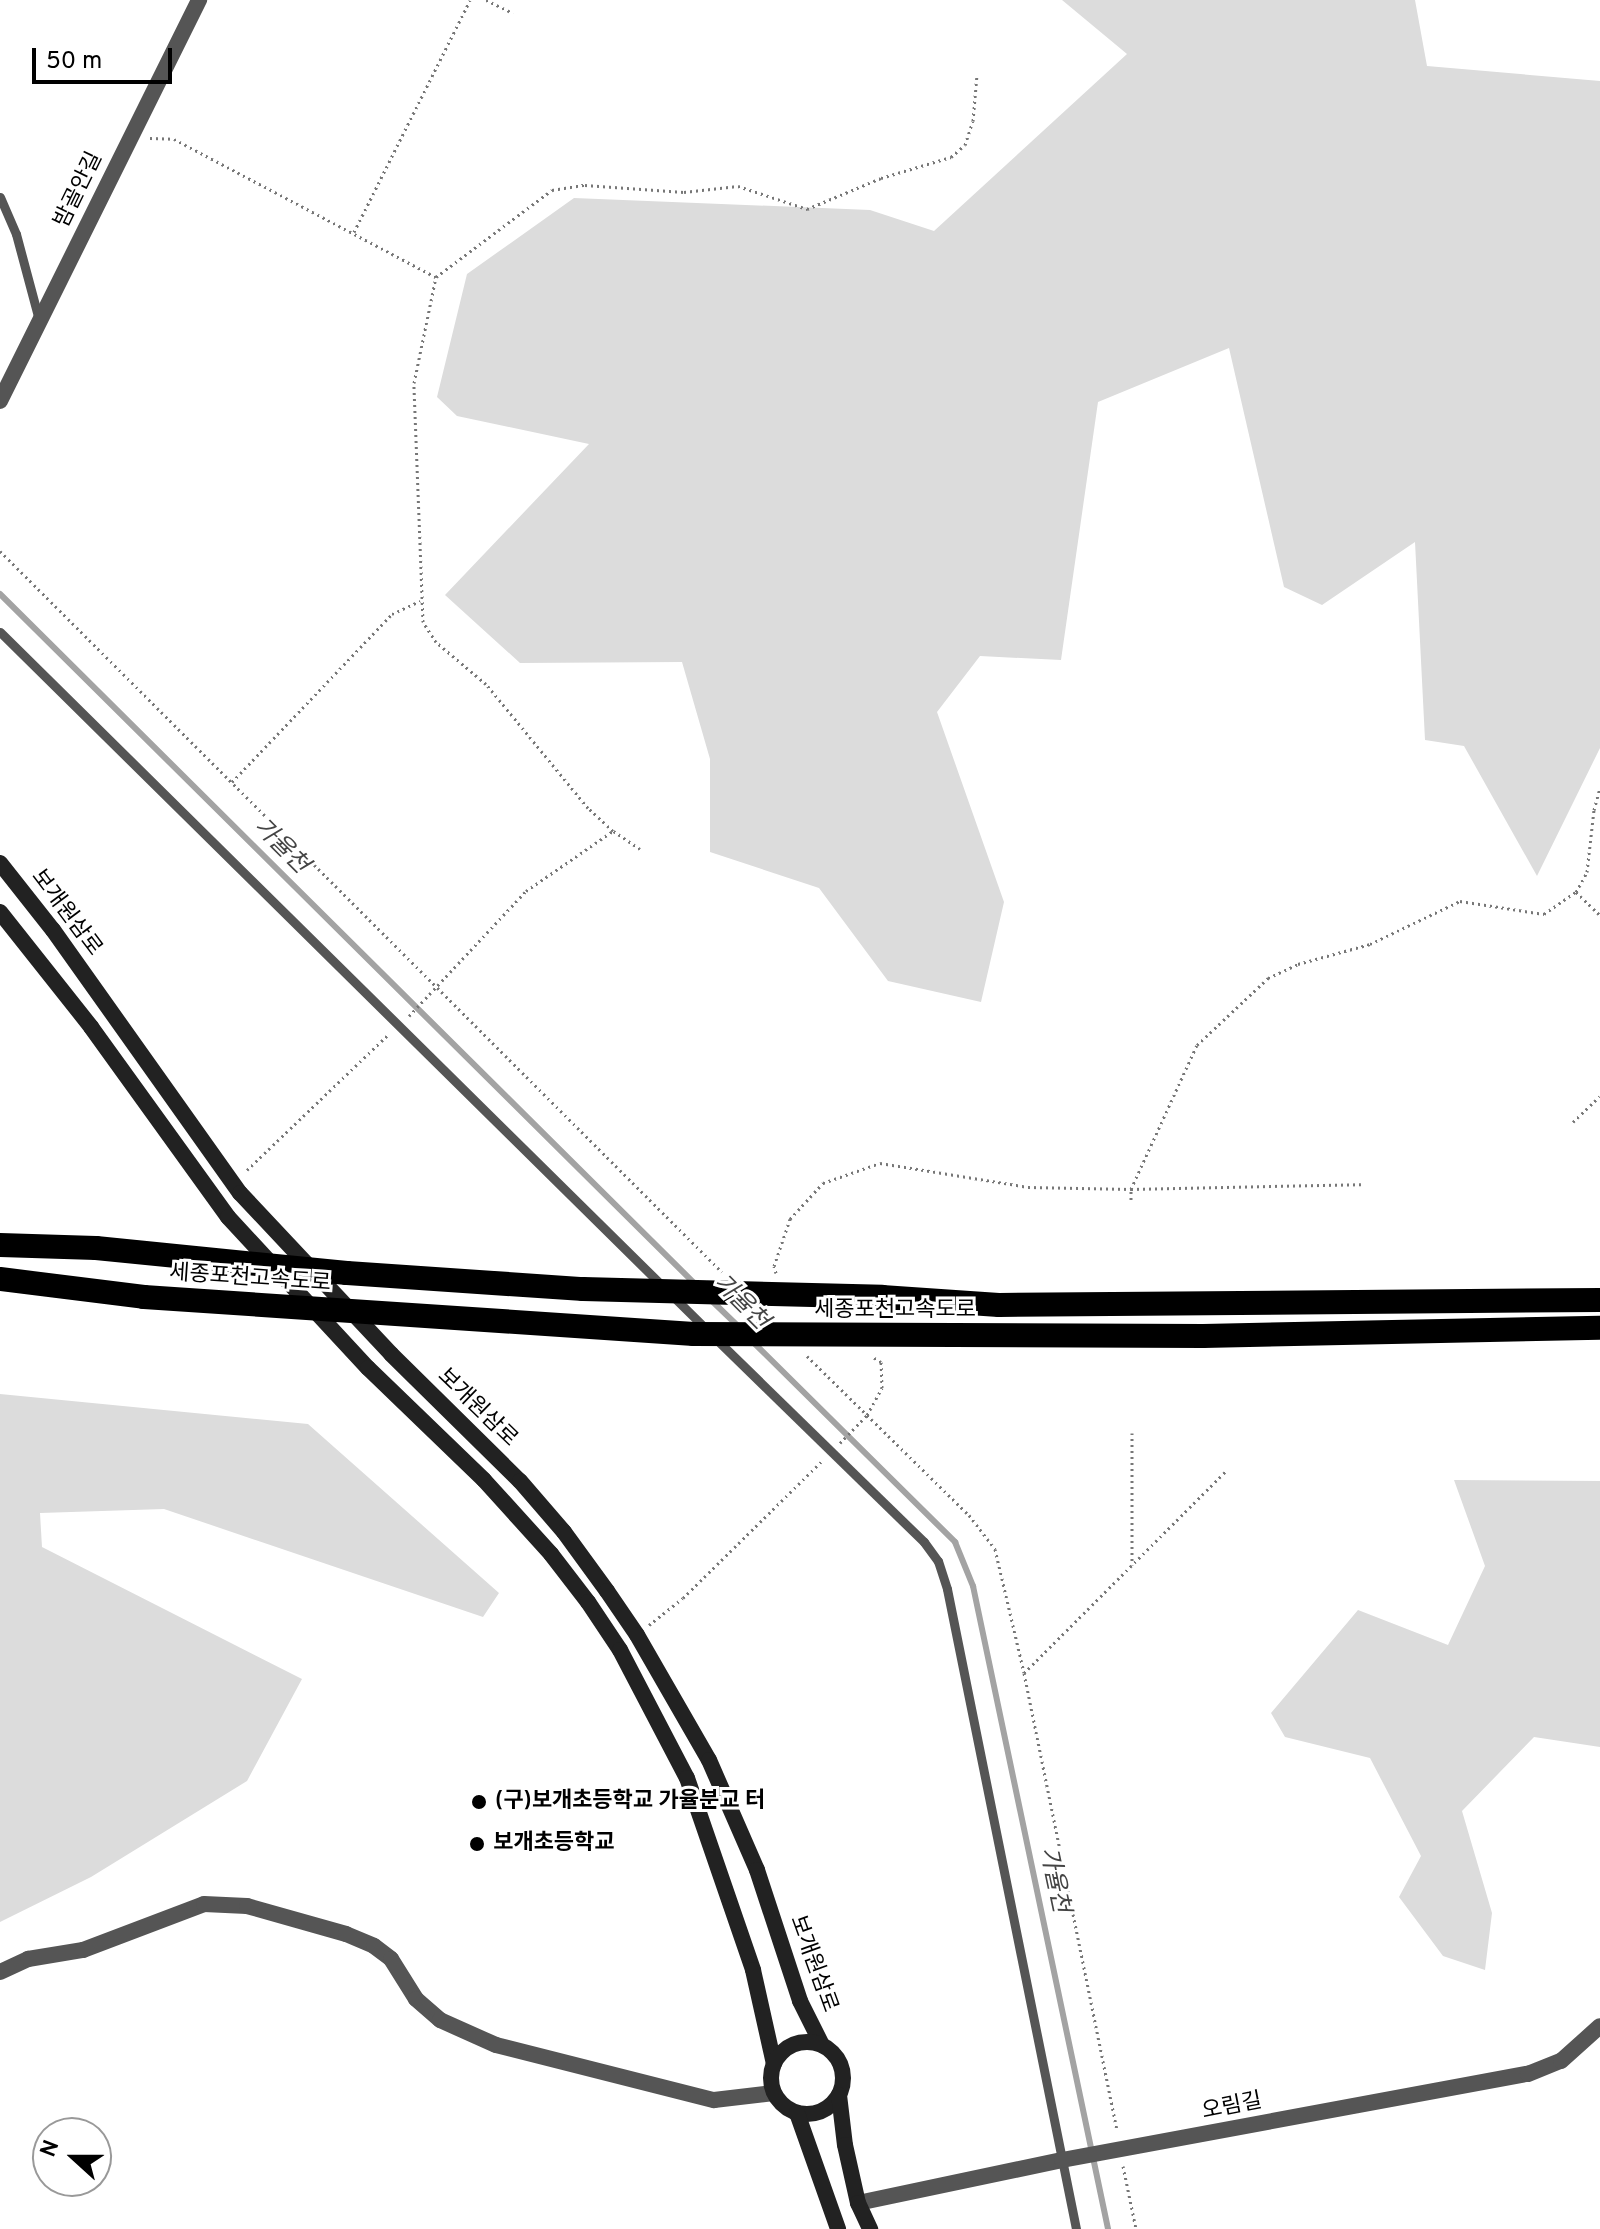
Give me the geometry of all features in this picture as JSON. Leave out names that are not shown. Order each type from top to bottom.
[{"type":"highway","name":"세종포천고속도로","points":[[0,1245],[96,1248],[347,1273],[597,1290],[882,1297],[999,1305],[1600,1300]]},
{"type":"highway","name":"세종포천고속도로","points":[[0,1279],[144,1297],[678,1334],[928,1337],[1600,1328]]},
{"type":"main road","name":"보개원삼로","points":[[0,863],[53,930],[232,1183],[391,1354],[520,1481],[564,1532],[637,1635],[709,1760],[757,1870],[800,2001],[822,2045]]},
{"type":"main road","points":[[0,912],[91,1027],[228,1217],[368,1368],[484,1480],[551,1554],[588,1602],[620,1650],[687,1778],[753,1970],[774,2064]]},
{"type":"main road","points":[[839,2095],[821,2112],[797,2113],[785,2108],[774,2093],[771,2075],[774,2064],[780,2054],[799,2043],[822,2045],[839,2060],[843,2071],[839,2095],[845,2145],[858,2203],[870,2229]]},
{"type":"main road","points":[[797,2113],[838,2229]]},
{"type":"street","name":"밤골안길","points":[[0,401],[199,0]]},
{"type":"street","points":[[0,1972],[28,1959],[83,1950],[204,1904],[247,1906],[346,1934],[374,1946],[391,1959],[416,1999],[440,2020],[496,2045],[714,2100],[774,2093]]},
{"type":"street","name":"오림길","points":[[858,2203],[1062,2160],[1528,2074],[1561,2061],[1600,2026]]},
{"type":"lane","points":[[0,197],[16,234],[39,320]]},
{"type":"lane","points":[[0,632],[835,1448],[924,1542],[938,1561],[947,1589],[1076,2229]]},
{"type":"path","points":[[354,232],[470,0]]},
{"type":"path","points":[[486,0],[513,13]]},
{"type":"path","points":[[640,849],[613,831],[588,808],[486,684],[436,642],[423,622],[414,383],[436,277],[552,190],[585,185],[684,192],[738,186],[807,209],[881,178],[951,157],[965,145],[973,121],[977,74]]},
{"type":"path","points":[[130,137],[174,139],[436,277]]},
{"type":"path","points":[[232,782],[392,614],[420,601]]},
{"type":"path","points":[[1131,1200],[1131,1189],[1197,1045],[1268,978],[1298,964],[1370,944],[1460,901],[1544,914],[1576,892],[1587,872],[1594,810],[1600,788]]},
{"type":"path","points":[[232,1183],[402,1023],[526,891],[613,831]]},
{"type":"path","points":[[1576,892],[1600,915]]},
{"type":"path","points":[[1573,1122],[1600,1096]]},
{"type":"path","points":[[776,1277],[774,1266],[790,1219],[823,1183],[880,1163],[1028,1187],[1131,1189],[1361,1184]]},
{"type":"path","points":[[637,1635],[683,1598],[859,1424],[882,1388],[881,1362],[868,1354]]},
{"type":"path","points":[[1132,1433],[1132,1565]]},
{"type":"path","points":[[1024,1673],[1227,1470]]},
{"type":"shaded area","points":[[1062,0],[1415,0],[1427,66],[1600,81],[1600,748],[1537,876],[1464,746],[1425,740],[1415,542],[1322,605],[1284,587],[1229,348],[1098,402],[1061,660],[980,656],[937,712],[1004,902],[981,1002],[888,981],[819,888],[710,852],[710,759],[682,662],[520,663],[445,595],[589,444],[457,416],[437,397],[467,274],[574,198],[870,210],[934,231],[1127,54]]},
{"type":"shaded area","points":[[0,1394],[308,1424],[499,1593],[483,1617],[164,1509],[40,1513],[42,1547],[302,1679],[247,1781],[91,1877],[0,1922]]},
{"type":"shaded area","points":[[1454,1480],[1600,1481],[1600,1747],[1534,1737],[1462,1811],[1492,1913],[1485,1970],[1443,1956],[1399,1897],[1421,1856],[1370,1758],[1285,1737],[1271,1713],[1358,1610],[1448,1645],[1485,1566]]},
{"type":"waterway","name":"가율천","points":[[0,594],[696,1285]]},
{"type":"waterway","name":"가율천","points":[[712,1301],[739,1327]]},
{"type":"waterway","name":"가율천","points":[[752,1341],[955,1542],[973,1586],[1108,2229]]},
{"type":"place","name":"(구)보개초등학교 가율분교 터","points":[[479,1802]]},
{"type":"place","name":"보개초등학교","points":[[477,1844]]}]
